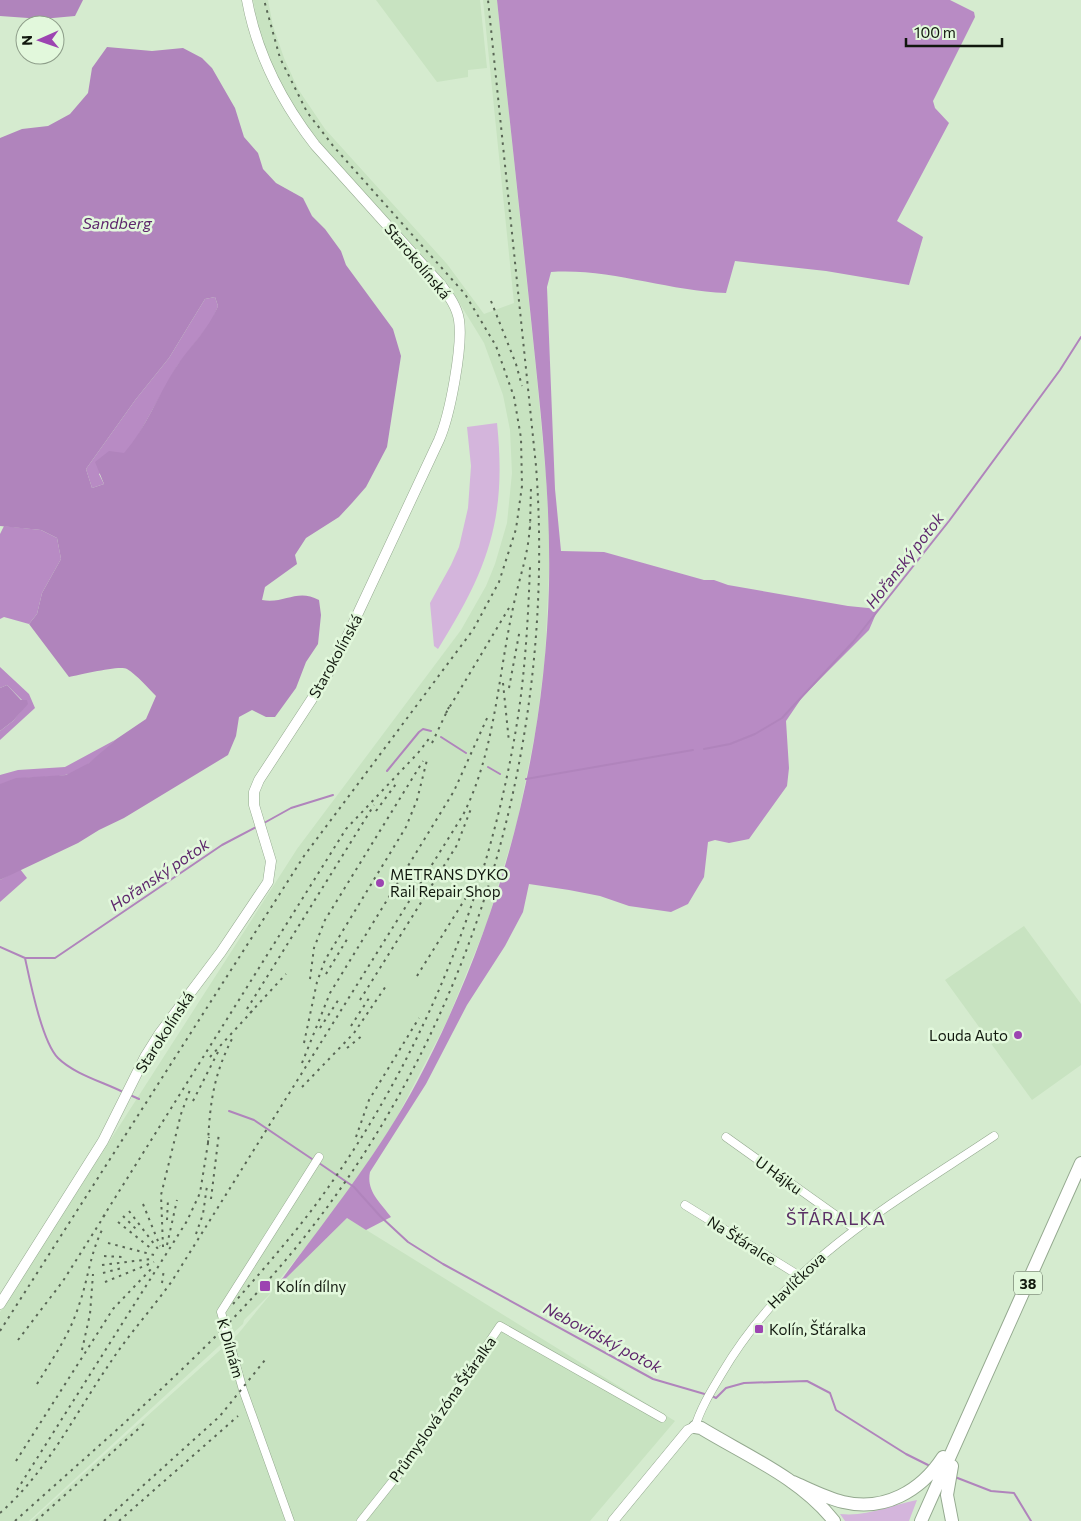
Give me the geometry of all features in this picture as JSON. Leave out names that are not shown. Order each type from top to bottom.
[{"type":"main road","name":"38","points":[[945,1465],[1081,1163]]},
{"type":"main road","points":[[694,1427],[701,1428],[793,1482],[812,1497],[834,1521]]},
{"type":"main road","points":[[921,1521],[945,1465]]},
{"type":"main road","points":[[945,1465],[939,1478],[952,1521]]},
{"type":"main road","points":[[793,1482],[837,1500],[866,1505],[901,1497],[922,1483],[939,1478]]},
{"type":"main road","points":[[793,1482],[822,1521]]},
{"type":"street","name":"Starokolínská","points":[[0,1304],[103,1141],[126,1094],[160,1033],[226,945],[268,882],[271,861],[256,815],[254,792],[258,780],[325,679],[345,641],[446,424],[451,397],[459,320],[456,308],[442,285],[327,159],[302,128],[275,84],[262,56],[252,28],[247,0]]},
{"type":"street","name":"Havlíčkova","points":[[613,1521],[688,1430],[694,1427],[705,1402],[736,1350],[763,1312],[798,1276],[855,1230],[994,1136]]},
{"type":"street","name":"U Hájku","points":[[726,1137],[855,1230]]},
{"type":"street","name":"K Dílnám","points":[[290,1521],[243,1390],[221,1310],[319,1157]]},
{"type":"street","name":"Na Šťáralce","points":[[685,1206],[798,1276]]},
{"type":"street","name":"Průmyslová zóna Šťáralka","points":[[361,1521],[415,1453],[500,1326],[662,1418]]},
{"type":"shaded area","points":[[253,0],[268,0],[273,26],[284,58],[298,89],[325,129],[447,264],[484,314],[514,303],[483,0],[497,0],[536,369],[546,476],[550,551],[545,658],[536,729],[517,823],[487,923],[447,1021],[395,1121],[337,1209],[274,1286],[274,1290],[347,1218],[675,1421],[590,1521],[31,1521],[238,1334],[273,1291],[244,1320],[243,1324],[29,1521],[0,1521],[0,1312],[297,849],[461,630],[486,586],[495,564],[507,523],[512,473],[510,430],[503,395],[484,343],[457,299],[436,273],[352,182],[297,116],[270,63],[259,29]]},
{"type":"shaded area","points":[[376,0],[480,0],[487,68],[468,70],[468,77],[437,82]]},
{"type":"shaded area","points":[[497,0],[950,0],[974,12],[975,17],[933,101],[935,108],[949,123],[897,221],[923,237],[909,285],[826,271],[735,261],[726,293],[682,288],[617,276],[573,272],[551,272],[547,287],[555,489],[561,551],[604,552],[728,585],[848,606],[878,609],[869,630],[803,696],[786,721],[789,768],[787,786],[749,839],[729,843],[715,840],[708,842],[704,877],[688,904],[671,912],[629,906],[600,896],[529,884],[523,912],[505,946],[467,1005],[426,1084],[370,1172],[369,1179],[372,1191],[391,1217],[366,1230],[347,1218],[274,1290],[385,1136],[417,1082],[446,1024],[471,964],[493,903],[512,841],[527,778],[538,715],[546,650],[549,585],[547,485]]},
{"type":"shaded area","points":[[215,297],[218,306],[212,321],[177,366],[135,441],[124,454],[99,474],[104,484],[92,488],[86,469],[136,399],[169,358],[205,299]]},
{"type":"shaded area","points":[[497,423],[499,488],[496,516],[490,542],[470,593],[438,649],[434,646],[430,603],[459,547],[468,508],[471,466],[467,427]]},
{"type":"shaded area","points":[[4,526],[41,530],[57,538],[61,559],[42,593],[37,614],[29,624],[4,617],[0,619],[0,534]]},
{"type":"shaded area","points":[[0,667],[29,694],[35,708],[0,740],[0,731],[13,721],[22,710],[22,700],[7,685],[0,688]]},
{"type":"shaded area","points":[[115,740],[92,761],[72,773],[18,779],[0,785],[0,775],[18,770],[65,767]]},
{"type":"shaded area","points":[[20,869],[27,878],[0,902],[0,880]]},
{"type":"shaded area","points":[[1024,926],[1081,1004],[1081,1065],[1032,1100],[945,980]]},
{"type":"shaded area","points":[[917,1500],[909,1521],[845,1521],[840,1514],[860,1514]]},
{"type":"water","points":[[0,0],[83,0],[75,16],[0,16]]},
{"type":"water","name":"Sandberg","points":[[107,47],[152,51],[183,48],[202,58],[212,68],[235,108],[244,137],[258,153],[263,169],[276,183],[303,198],[312,216],[325,229],[341,251],[346,265],[393,329],[401,356],[387,447],[366,487],[339,517],[306,538],[295,555],[297,564],[265,587],[262,600],[270,601],[297,596],[311,597],[319,600],[321,615],[318,644],[306,662],[296,688],[275,717],[266,717],[252,710],[239,717],[236,736],[228,755],[124,818],[78,843],[0,880],[0,784],[16,778],[66,775],[89,763],[115,740],[146,719],[156,696],[138,678],[123,668],[69,677],[29,624],[37,614],[42,593],[61,559],[57,538],[41,530],[0,526],[0,138],[22,129],[48,126],[70,114],[88,93],[92,68]],"holes":[[[215,297],[218,306],[204,330],[176,367],[132,443],[124,453],[109,451],[95,462],[104,484],[92,488],[86,469],[136,399],[169,358],[205,299]]]},
{"type":"water","points":[[7,685],[21,700],[27,700],[28,704],[13,721],[0,731],[0,688]]},
{"type":"waterway","name":"Hořanský potok","points":[[704,749],[730,744],[755,734],[782,718],[853,642],[949,521],[1060,370],[1081,337]]},
{"type":"waterway","name":"Hořanský potok","points":[[387,771],[419,732],[423,729],[431,731]]},
{"type":"waterway","name":"Hořanský potok","points":[[441,737],[466,753]]},
{"type":"waterway","name":"Hořanský potok","points":[[526,779],[693,750]]},
{"type":"waterway","name":"Hořanský potok","points":[[488,767],[500,774]]},
{"type":"waterway","name":"Hořanský potok","points":[[264,823],[291,808],[333,795]]},
{"type":"waterway","name":"Hořanský potok","points":[[0,947],[25,958],[55,958],[222,845],[258,826]]},
{"type":"waterway","name":"Nebovidský potok","points":[[25,958],[33,996],[52,1050],[58,1058],[72,1069],[123,1092]]},
{"type":"waterway","name":"Nebovidský potok","points":[[130,1095],[139,1099]]},
{"type":"waterway","name":"Nebovidský potok","points":[[229,1111],[254,1120],[315,1161]]},
{"type":"waterway","name":"Nebovidský potok","points":[[319,1163],[354,1187],[380,1216],[408,1242],[443,1264],[653,1379],[708,1395]]},
{"type":"waterway","name":"Nebovidský potok","points":[[712,1396],[716,1398],[726,1388],[744,1383],[807,1381],[830,1393],[836,1410],[906,1454],[930,1466]]},
{"type":"waterway","name":"Nebovidský potok","points":[[955,1477],[991,1491],[1014,1493],[1031,1521]]},
{"type":"railway","points":[[0,1331],[304,856],[473,630],[499,582],[516,529],[522,486],[521,438],[514,397],[496,346],[465,294],[334,147],[307,112],[280,58],[264,0]]},
{"type":"railway","points":[[15,1521],[195,1357],[262,1287],[294,1250],[357,1165],[410,1074],[455,980],[490,881],[516,779],[532,676],[539,571],[536,466],[488,0]]},
{"type":"railway","points":[[491,301],[516,364],[522,386]]},
{"type":"railway","points":[[530,529],[531,487]]},
{"type":"railway","points":[[0,1513],[17,1497],[46,1461],[117,1352],[172,1281],[463,815],[474,791],[489,740],[513,608],[528,545],[530,522]]},
{"type":"railway","points":[[233,1304],[314,1207],[351,1153],[385,1097],[416,1040],[443,980],[467,919],[487,857],[503,793],[522,689],[530,567]]},
{"type":"railway","points":[[446,713],[509,608]]},
{"type":"railway","points":[[509,688],[520,629]]},
{"type":"railway","points":[[503,683],[509,742]]},
{"type":"railway","points":[[432,743],[449,707]]},
{"type":"railway","points":[[302,1063],[330,993],[454,791],[488,716]]},
{"type":"railway","points":[[103,1217],[346,829],[418,753],[431,736]]},
{"type":"railway","points":[[304,1043],[317,982],[325,960],[406,827],[417,800],[427,760]]},
{"type":"railway","points":[[310,979],[314,948],[325,920],[423,761]]},
{"type":"railway","points":[[376,811],[396,784]]},
{"type":"railway","points":[[247,1009],[374,805]]},
{"type":"railway","points":[[360,1000],[457,845],[472,806]]},
{"type":"railway","points":[[417,976],[470,891]]},
{"type":"railway","points":[[326,974],[349,936]]},
{"type":"railway","points":[[250,1013],[286,974]]},
{"type":"railway","points":[[302,1087],[354,1033],[386,986]]},
{"type":"railway","points":[[351,1026],[371,995]]},
{"type":"railway","points":[[320,1028],[339,999]]},
{"type":"railway","points":[[210,1057],[254,1009]]},
{"type":"railway","points":[[356,1137],[369,1100],[419,1018]]},
{"type":"railway","points":[[208,1143],[214,1088],[222,1062],[234,1035]]},
{"type":"railway","points":[[347,1048],[363,1035]]},
{"type":"railway","points":[[193,1101],[218,1052]]},
{"type":"railway","points":[[163,1247],[161,1195],[181,1114],[191,1087]]},
{"type":"railway","points":[[211,1199],[219,1133]]},
{"type":"railway","points":[[17,1490],[187,1221],[200,1193],[209,1137]]},
{"type":"railway","points":[[196,1234],[203,1214],[207,1186]]},
{"type":"railway","points":[[167,1220],[168,1199]]},
{"type":"railway","points":[[167,1245],[177,1200]]},
{"type":"railway","points":[[143,1204],[160,1246]]},
{"type":"railway","points":[[129,1211],[158,1249]]},
{"type":"railway","points":[[18,1340],[63,1281],[106,1213]]},
{"type":"railway","points":[[123,1216],[136,1229]]},
{"type":"railway","points":[[118,1222],[153,1250]]},
{"type":"railway","points":[[37,1384],[71,1326],[102,1230]]},
{"type":"railway","points":[[108,1243],[154,1255]]},
{"type":"railway","points":[[104,1256],[123,1257]]},
{"type":"railway","points":[[102,1265],[151,1259]]},
{"type":"railway","points":[[105,1282],[154,1262]]},
{"type":"railway","points":[[103,1273],[122,1268]]},
{"type":"railway","points":[[16,1461],[113,1309],[152,1268]]},
{"type":"railway","points":[[162,1283],[164,1269]]},
{"type":"railway","points":[[82,1350],[90,1314],[93,1274]]},
{"type":"railway","points":[[104,1521],[220,1416],[265,1360]]},
{"type":"railway","points":[[119,1521],[238,1416]]},
{"type":"railway","points":[[36,1521],[147,1421]]},
{"type":"place","name":"METRANS DYKO Rail Repair Shop","points":[[380,883]]},
{"type":"place","name":"Louda Auto","points":[[1018,1035]]},
{"type":"place","name":"Kolín dílny","points":[[265,1286]]},
{"type":"place","name":"Kolín, Šťáralka","points":[[759,1329]]},
{"type":"district","name":"ŠŤÁRALKA","points":[[836,1218]]}]
